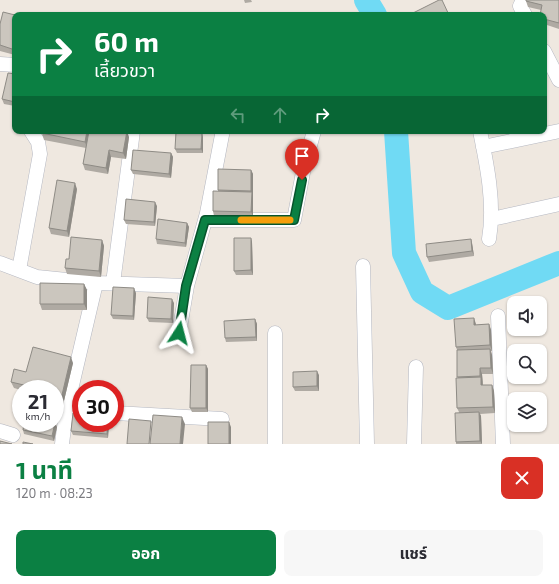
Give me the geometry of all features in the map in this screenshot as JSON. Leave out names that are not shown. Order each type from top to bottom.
[{"type":"street","points":[[523,0],[520,6],[523,12]]},
{"type":"street","points":[[547,57],[559,80]]},
{"type":"street","points":[[0,64],[12,64]]},
{"type":"street","points":[[547,134],[559,131]]},
{"type":"street","points":[[19,270],[40,154],[38,142],[33,134]]},
{"type":"street","points":[[113,283],[133,134]]},
{"type":"street","points":[[205,220],[294,220],[304,167],[313,134]]},
{"type":"street","points":[[481,134],[492,219],[489,239]]},
{"type":"street","points":[[483,147],[545,134]]},
{"type":"street","points":[[179,333],[186,286],[205,220],[222,135]]},
{"type":"street","points":[[492,219],[559,204]]},
{"type":"street","points":[[0,263],[36,277],[96,282],[186,286]]},
{"type":"street","points":[[363,266],[367,444]]},
{"type":"street","points":[[62,444],[66,410],[96,282]]},
{"type":"street","points":[[498,316],[503,444]]},
{"type":"street","points":[[275,333],[275,444]]},
{"type":"street","points":[[414,444],[416,367]]},
{"type":"street","points":[[66,410],[72,410]]},
{"type":"street","points":[[124,414],[222,419]]},
{"type":"building","points":[[439,0],[442,0],[448,12],[415,12]]},
{"type":"building","points":[[559,0],[559,23],[547,20],[547,12],[541,12],[542,5],[526,1]]},
{"type":"building","points":[[3,12],[12,14],[12,49],[0,45],[0,24]]},
{"type":"building","points":[[8,73],[12,74],[12,101],[2,99]]},
{"type":"building","points":[[47,134],[86,134],[85,142]]},
{"type":"building","points":[[88,134],[126,134],[123,153],[109,150],[106,168],[83,164]]},
{"type":"building","points":[[176,134],[202,134],[201,149],[175,149]]},
{"type":"building","points":[[133,150],[171,153],[169,174],[131,170]]},
{"type":"building","points":[[218,169],[251,170],[251,191],[218,190]]},
{"type":"building","points":[[57,180],[75,183],[67,231],[49,228]]},
{"type":"building","points":[[213,191],[252,192],[251,212],[213,211]]},
{"type":"building","points":[[126,199],[155,202],[154,222],[124,220]]},
{"type":"building","points":[[158,219],[187,223],[185,243],[156,239]]},
{"type":"building","points":[[71,237],[102,240],[99,271],[65,268],[66,259],[69,259]]},
{"type":"building","points":[[234,238],[251,238],[251,270],[234,271]]},
{"type":"building","points":[[471,239],[472,251],[427,257],[426,244]]},
{"type":"building","points":[[40,283],[84,284],[84,304],[40,304]]},
{"type":"building","points":[[113,287],[134,288],[133,316],[111,315]]},
{"type":"building","points":[[148,297],[172,299],[171,319],[147,318]]},
{"type":"building","points":[[474,318],[474,325],[489,324],[490,345],[456,347],[454,319]]},
{"type":"building","points":[[255,319],[256,337],[225,338],[224,321]]},
{"type":"building","points":[[33,347],[71,357],[64,386],[64,380],[12,380],[11,382],[14,369],[26,372]]},
{"type":"building","points":[[490,349],[491,368],[480,368],[480,376],[457,377],[457,350]]},
{"type":"building","points":[[191,365],[206,365],[206,408],[190,408]]},
{"type":"building","points":[[317,371],[317,386],[293,387],[293,372]]},
{"type":"building","points":[[481,377],[481,385],[492,385],[493,407],[457,408],[456,378]]},
{"type":"building","points":[[479,412],[480,441],[456,442],[455,413]]},
{"type":"building","points":[[153,415],[182,417],[180,444],[150,444]]},
{"type":"building","points":[[129,419],[151,421],[149,444],[127,444]]},
{"type":"building","points":[[208,422],[229,422],[229,444],[208,444]]},
{"type":"building","points":[[33,432],[53,432],[52,436]]},
{"type":"building","points":[[83,432],[107,432],[107,434]]},
{"type":"building","points":[[0,441],[12,444],[0,444]]},
{"type":"waterway","points":[[366,0],[373,12]]},
{"type":"waterway","points":[[396,134],[404,253],[422,292],[448,308],[559,263]]},
{"type":"slow traffic","points":[[241,220],[290,220]]},
{"type":"route","points":[[179,333],[186,286],[205,220],[294,220],[302,180]]}]
